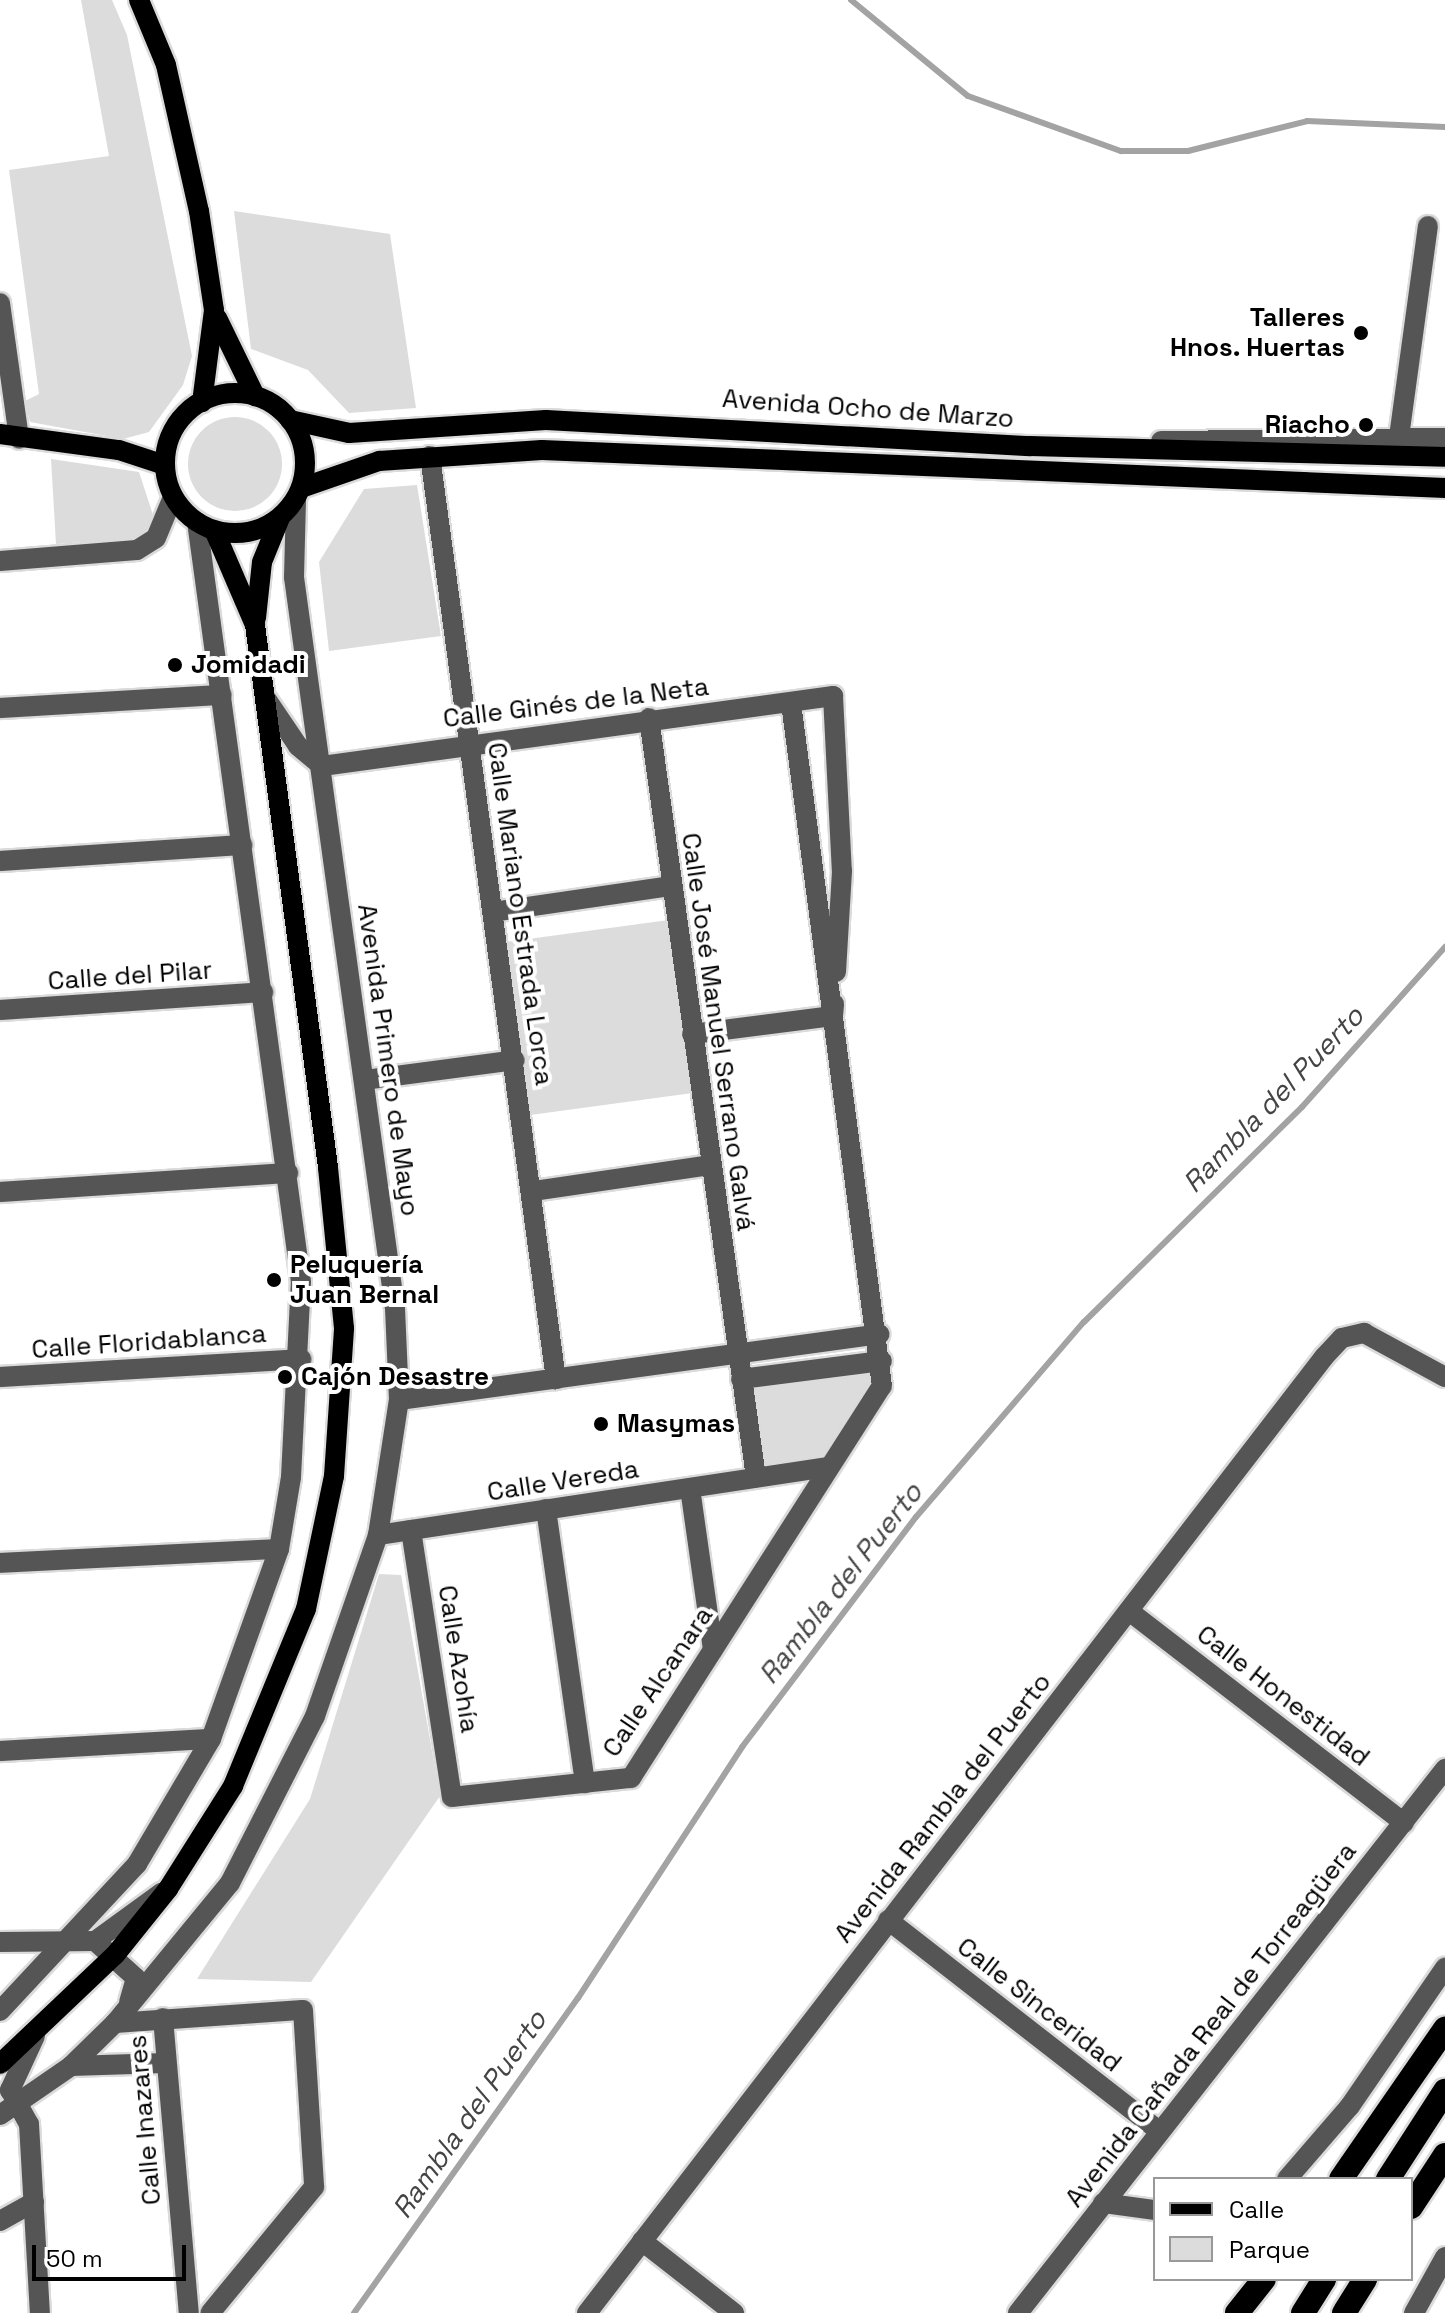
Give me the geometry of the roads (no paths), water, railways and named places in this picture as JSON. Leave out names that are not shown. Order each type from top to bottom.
[{"type":"highway","points":[[1342,2177],[1445,2029]]},
{"type":"highway","points":[[1389,2177],[1445,2091]]},
{"type":"highway","points":[[1413,2204],[1445,2155]]},
{"type":"highway","points":[[1237,2313],[1262,2281]]},
{"type":"highway","points":[[1303,2313],[1323,2281]]},
{"type":"highway","points":[[1344,2313],[1364,2281]]},
{"type":"main road","points":[[139,0],[155,28]]},
{"type":"main road","points":[[154,0],[155,28],[193,177],[214,310],[202,402],[169,439],[165,465],[173,497],[205,526],[255,625]]},
{"type":"main road","points":[[0,2064],[35,2036],[115,1955],[168,1889],[233,1786],[291,1656],[318,1565],[340,1425],[340,1271],[255,625],[262,562],[280,518],[299,493],[303,446],[290,420],[255,396],[214,310]]},
{"type":"main road","points":[[202,402],[255,396]]},
{"type":"main road","name":"Avenida Ocho de Marzo","points":[[290,420],[349,433],[546,420],[1030,446],[1445,457]]},
{"type":"main road","points":[[9,437],[119,450],[165,465]]},
{"type":"main road","points":[[119,450],[169,439]]},
{"type":"main road","name":"Avenida Ocho de Marzo","points":[[299,493],[362,464],[430,456],[690,453],[1445,488]]},
{"type":"main road","points":[[205,526],[248,532],[280,518]]},
{"type":"street","points":[[1399,437],[1428,226]]},
{"type":"street","points":[[0,303],[9,437]]},
{"type":"street","points":[[1030,446],[1445,438]]},
{"type":"street","name":"Calle Mariano Estrada Lorca","points":[[430,456],[534,1191],[556,1379]]},
{"type":"street","name":"Avenida Primero de Mayo","points":[[9,2109],[71,2066],[115,2023],[230,1883],[286,1782],[378,1535],[399,1400],[395,1309],[294,577],[299,493]]},
{"type":"street","points":[[0,561],[137,550],[156,538],[173,497]]},
{"type":"street","points":[[0,2011],[71,1939],[137,1864],[211,1739],[279,1549],[301,1359],[288,1173],[222,695],[205,526]]},
{"type":"street","points":[[0,708],[222,695]]},
{"type":"street","name":"Calle Ginés de la Neta","points":[[322,766],[469,741],[833,696],[842,871],[833,1016]]},
{"type":"street","points":[[265,697],[298,746],[322,766]]},
{"type":"street","points":[[692,1034],[833,1016],[791,703]]},
{"type":"street","name":"Calle José Manuel Serrano Galvá","points":[[649,718],[756,1477]]},
{"type":"street","points":[[0,861],[242,845]]},
{"type":"street","points":[[493,912],[672,886]]},
{"type":"street","name":"Calle del Pilar","points":[[0,1010],[263,992]]},
{"type":"street","name":"Calle Alcanara","points":[[452,1797],[631,1778],[827,1467],[882,1386],[879,1334],[833,1016]]},
{"type":"street","points":[[364,1080],[515,1060]]},
{"type":"street","points":[[534,1191],[710,1165]]},
{"type":"street","points":[[0,1192],[288,1173]]},
{"type":"street","points":[[399,1400],[879,1334]]},
{"type":"street","name":"Avenida Rambla del Puerto","points":[[587,2313],[888,1920],[1342,1338],[1382,1339],[1445,1377]]},
{"type":"street","name":"Calle Floridablanca","points":[[0,1377],[301,1359]]},
{"type":"street","points":[[741,1379],[882,1361]]},
{"type":"street","name":"Calle Vereda","points":[[378,1535],[827,1467]]},
{"type":"street","points":[[690,1488],[713,1649]]},
{"type":"street","points":[[546,1509],[585,1783]]},
{"type":"street","name":"Calle Azohía","points":[[411,1530],[452,1797]]},
{"type":"street","points":[[0,1563],[279,1549]]},
{"type":"street","name":"Calle Honestidad","points":[[1129,1611],[1404,1823]]},
{"type":"street","points":[[0,1751],[211,1739]]},
{"type":"street","name":"Avenida Cañada Real de Torreagüera","points":[[1018,2313],[1158,2130],[1445,1769]]},
{"type":"street","points":[[95,1941],[168,1889]]},
{"type":"street","name":"Calle Sinceridad","points":[[888,1920],[1158,2130]]},
{"type":"street","points":[[0,1942],[95,1941],[115,1955],[136,1978]]},
{"type":"street","name":"Avenida Primero de Mayo","points":[[128,2007],[136,1978],[168,1961]]},
{"type":"street","points":[[1289,2177],[1350,2106],[1445,1968]]},
{"type":"street","points":[[115,2023],[303,2010],[314,2187],[210,2313]]},
{"type":"street","name":"Calle Inazares","points":[[163,2018],[189,2313]]},
{"type":"street","points":[[35,2036],[10,2090],[9,2109],[29,2124],[40,2313]]},
{"type":"street","points":[[71,2066],[165,2063]]},
{"type":"street","points":[[0,2221],[34,2202]]},
{"type":"street","points":[[1103,2203],[1153,2210]]},
{"type":"street","points":[[642,2241],[734,2313]]},
{"type":"street","points":[[1414,2313],[1445,2257]]},
{"type":"waterway","points":[[851,0],[968,96],[1121,151],[1188,151],[1307,121],[1445,127]]},
{"type":"waterway","name":"Rambla del Puerto","points":[[354,2313],[578,1998],[742,1747],[916,1517],[1084,1322],[1302,1107],[1445,947]]},
{"type":"place","name":"Talleres Hnos. Huertas","points":[[1361,333]]},
{"type":"place","name":"Riacho","points":[[1366,425]]},
{"type":"place","name":"Jomidadi","points":[[175,665]]},
{"type":"place","name":"Peluquería Juan Bernal","points":[[274,1280]]},
{"type":"place","name":"Cajón Desastre","points":[[285,1377]]},
{"type":"place","name":"Masymas","points":[[601,1424]]}]
